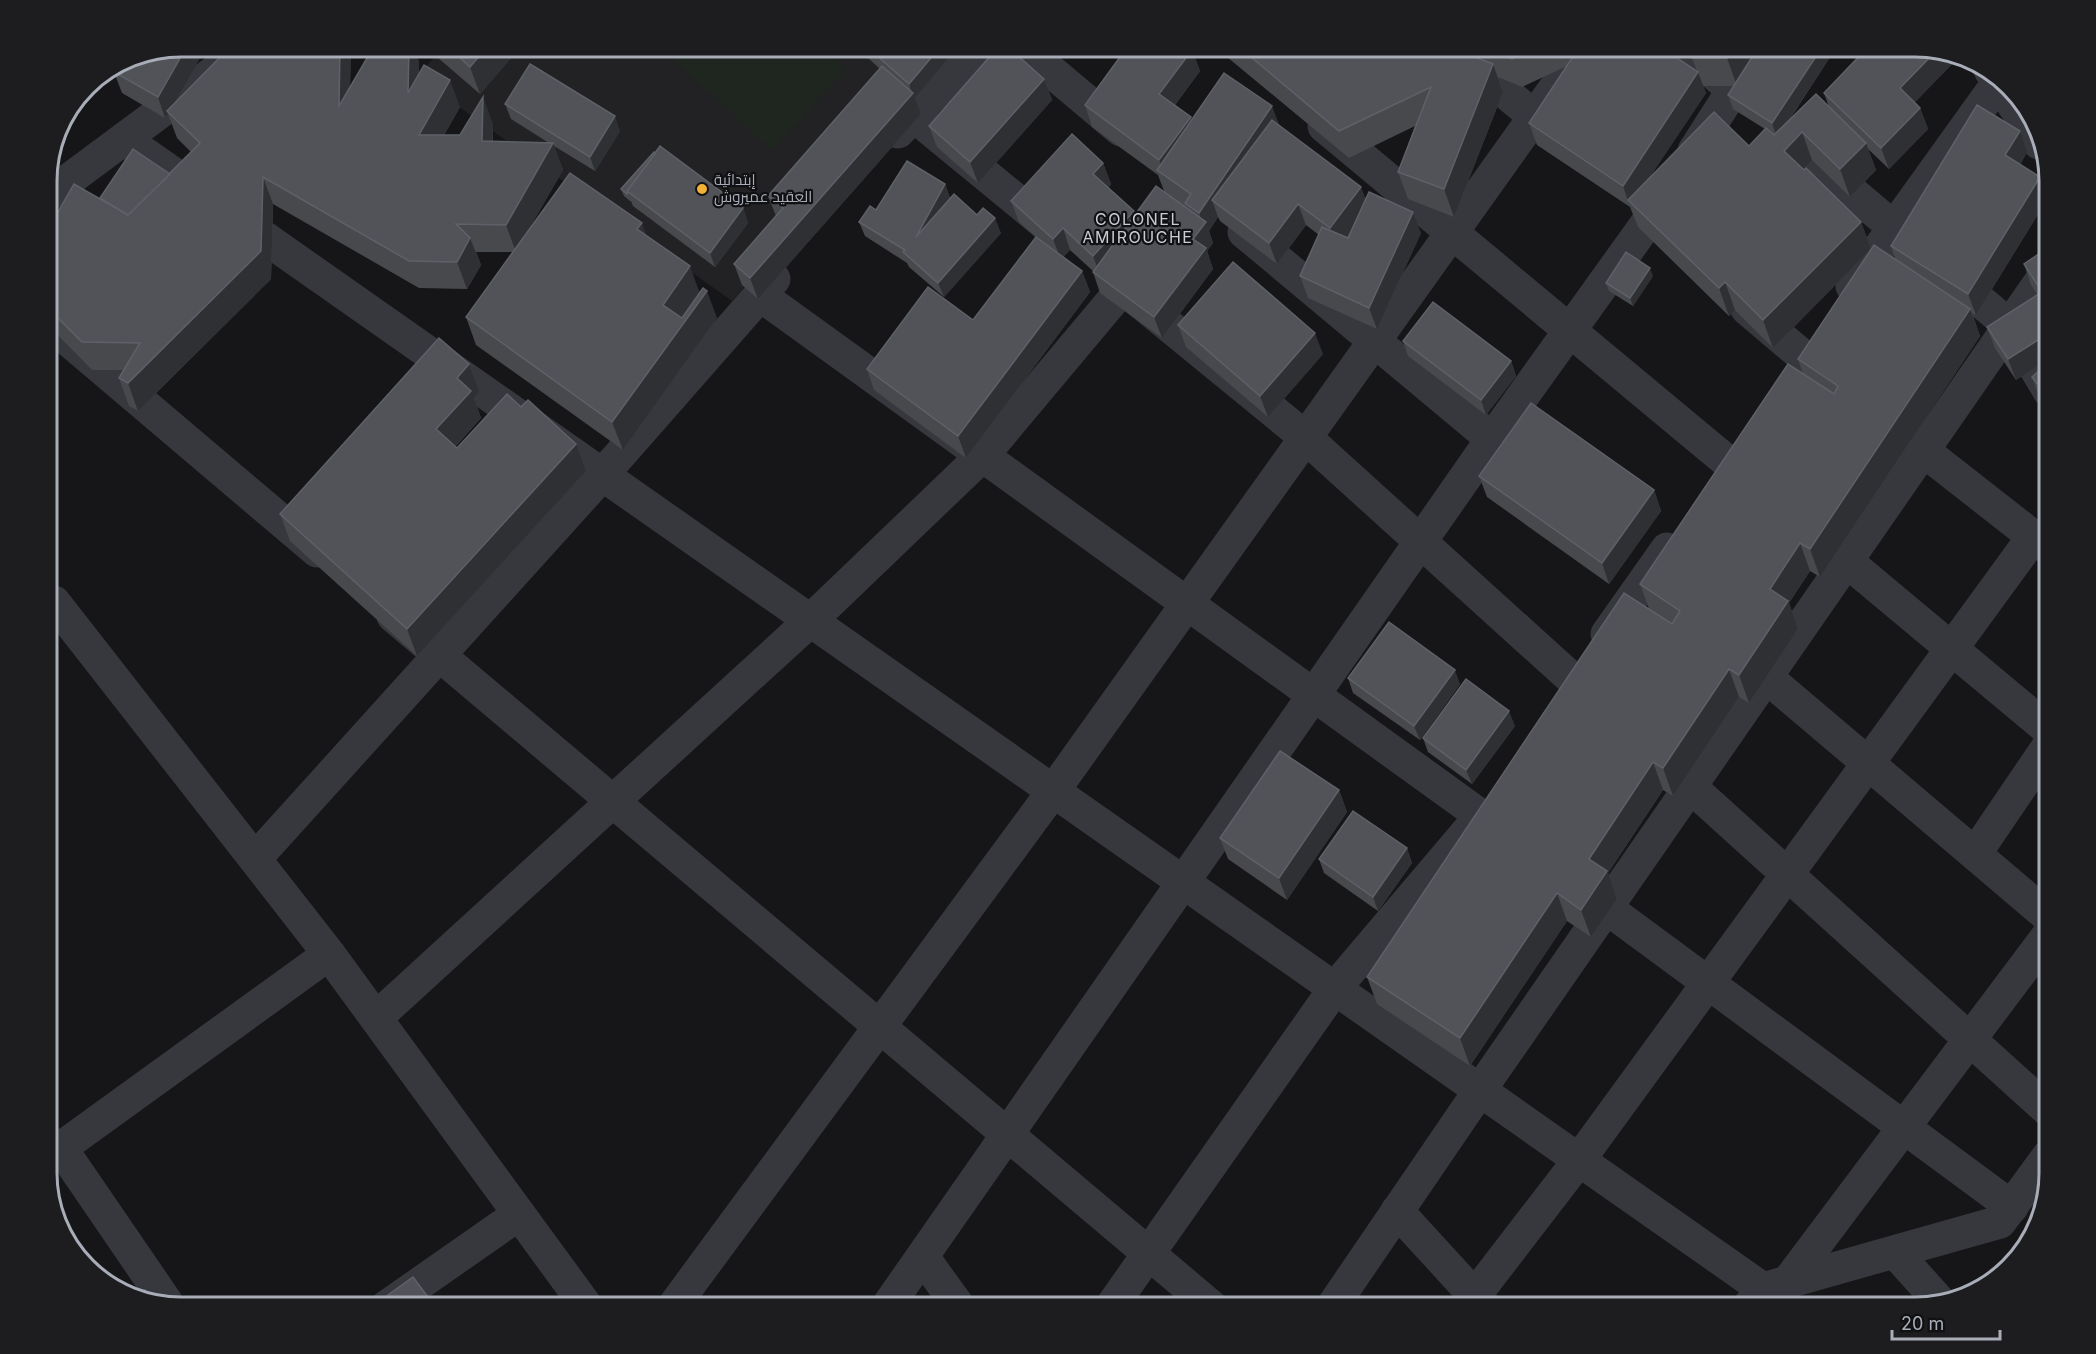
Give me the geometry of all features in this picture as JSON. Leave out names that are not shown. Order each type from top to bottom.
[{"type":"street","points":[[57,189],[234,57]]},
{"type":"street","points":[[880,153],[970,57]]},
{"type":"street","points":[[1034,57],[1148,152]]},
{"type":"street","points":[[1463,57],[1537,117],[1571,149]]},
{"type":"street","points":[[682,1297],[1054,790],[1305,437],[1537,117],[1578,57]]},
{"type":"street","points":[[1695,57],[1760,113]]},
{"type":"street","points":[[895,1297],[1492,440],[1570,332],[1659,230],[1733,90],[1754,57]]},
{"type":"street","points":[[1795,367],[1991,84]]},
{"type":"street","points":[[1299,106],[1783,508]]},
{"type":"street","points":[[914,116],[1068,243]]},
{"type":"street","points":[[124,139],[1054,790],[1766,1293]]},
{"type":"street","points":[[1796,143],[2010,326],[2039,374]]},
{"type":"street","points":[[1624,198],[1659,230]]},
{"type":"street","points":[[1220,213],[1492,440]]},
{"type":"street","points":[[255,859],[603,474],[790,259]]},
{"type":"street","points":[[1096,265],[1305,437],[2039,1102]]},
{"type":"street","points":[[1339,1297],[1480,1090],[2039,284]]},
{"type":"street","points":[[1721,286],[1795,367],[1858,400]]},
{"type":"street","points":[[376,1018],[811,620],[983,455],[1123,288]]},
{"type":"street","points":[[760,295],[1480,814],[2012,1207]]},
{"type":"street","points":[[57,330],[340,570]]},
{"type":"street","points":[[1886,422],[2039,541]]},
{"type":"street","points":[[1708,491],[1748,434]]},
{"type":"street","points":[[1554,710],[1681,529]]},
{"type":"street","points":[[1810,531],[2039,722]]},
{"type":"street","points":[[1480,1297],[1952,649],[2039,545]]},
{"type":"street","points":[[1648,576],[1675,600]]},
{"type":"street","points":[[367,594],[1199,1297]]},
{"type":"street","points":[[57,606],[329,954],[579,1297]]},
{"type":"street","points":[[1730,646],[2039,908]]},
{"type":"street","points":[[1975,854],[2039,760]]},
{"type":"street","points":[[1119,1297],[1335,988],[1463,840],[1500,786]]},
{"type":"street","points":[[1766,1293],[1904,1128],[2039,947]]},
{"type":"street","points":[[57,1145],[329,954]]},
{"type":"street","points":[[57,1157],[161,1296]]},
{"type":"street","points":[[1766,1293],[2000,1222],[2039,1174]]},
{"type":"street","points":[[1397,1211],[1469,1297]]},
{"type":"street","points":[[402,1297],[519,1214]]},
{"type":"street","points":[[1896,1252],[1934,1296]]},
{"type":"street","points":[[923,1257],[951,1297]]},
{"type":"shaded area","name":"إبتدائية العقيد عميروش","points":[[434,57],[945,57],[732,301],[417,77]]},
{"type":"shaded area","points":[[670,57],[831,57],[846,70],[772,150]]},
{"type":"building","points":[[181,57],[158,97],[118,74],[157,59]]},
{"type":"building","points":[[220,57],[340,57],[339,106],[368,57],[409,57],[408,93],[424,65],[450,80],[419,135],[460,135],[483,97],[482,141],[553,143],[506,225],[456,224],[470,238],[457,262],[409,261],[263,177],[261,251],[128,383],[119,378],[140,343],[82,342],[57,317],[57,214],[74,184],[128,215],[200,143],[167,111]]},
{"type":"building","points":[[459,57],[479,57],[470,67]]},
{"type":"building","points":[[878,57],[932,57],[909,84]]},
{"type":"building","points":[[989,57],[1019,57],[1044,79],[970,162],[929,126]]},
{"type":"building","points":[[1120,57],[1187,57],[1159,94],[1191,117],[1159,160],[1085,105]]},
{"type":"building","points":[[1251,57],[1475,57],[1493,64],[1444,189],[1398,172],[1431,87],[1339,131]]},
{"type":"building","points":[[1573,57],[1676,57],[1698,72],[1623,186],[1529,123]]},
{"type":"building","points":[[1692,57],[1728,57],[1727,58]]},
{"type":"building","points":[[1752,57],[1816,57],[1772,123],[1728,95]]},
{"type":"building","points":[[1858,57],[1929,58],[1900,88],[1920,108],[1881,148],[1824,93]]},
{"type":"building","points":[[530,64],[615,116],[590,157],[505,104]]},
{"type":"building","points":[[882,66],[913,93],[750,278],[734,264],[783,208],[768,196]]},
{"type":"building","points":[[1224,73],[1272,106],[1199,213],[1185,203],[1191,194],[1157,170]]},
{"type":"building","points":[[1816,94],[1866,143],[1840,169],[1802,132],[1784,151],[1804,170],[1806,168],[1861,222],[1763,320],[1725,282],[1719,288],[1628,200],[1714,112],[1749,146],[1766,128],[1774,135]]},
{"type":"building","points":[[1977,105],[2020,131],[2005,155],[2039,176],[2039,179],[1968,294],[1891,246]]},
{"type":"building","points":[[1272,120],[1361,187],[1330,228],[1298,204],[1269,243],[1212,200]]},
{"type":"building","points":[[1072,134],[1103,163],[1093,174],[1134,211],[1093,256],[1063,228],[1053,239],[1011,201]]},
{"type":"building","points":[[660,146],[743,208],[710,253],[627,191]]},
{"type":"building","points":[[133,149],[170,174],[128,215],[100,198]]},
{"type":"building","points":[[654,152],[655,154],[627,194],[621,189]]},
{"type":"building","points":[[907,161],[945,184],[916,237],[954,194],[977,215],[983,208],[995,218],[938,283],[903,252],[905,250],[859,222],[870,206],[876,210]]},
{"type":"building","points":[[570,173],[642,223],[637,229],[690,266],[663,305],[682,318],[703,288],[707,291],[612,422],[466,317]]},
{"type":"building","points":[[1156,186],[1206,222],[1193,239],[1206,248],[1154,317],[1093,272]]},
{"type":"building","points":[[1369,192],[1413,212],[1369,308],[1300,276],[1322,227],[1348,238]]},
{"type":"building","points":[[1036,237],[1082,271],[958,436],[867,369],[928,287],[973,320]]},
{"type":"building","points":[[1874,245],[1970,309],[1810,549],[1800,543],[1770,589],[1788,601],[1739,675],[1729,669],[1663,768],[1653,762],[1589,859],[1607,871],[1581,910],[1557,893],[1460,1038],[1367,977],[1624,593],[1672,624],[1680,611],[1640,584],[1788,364],[1834,394],[1838,386],[1798,359]]},
{"type":"building","points":[[1626,252],[1650,268],[1630,298],[1606,283]]},
{"type":"building","points":[[2039,254],[2039,287],[2024,264]]},
{"type":"building","points":[[1233,262],[1315,333],[1260,396],[1178,325]]},
{"type":"building","points":[[2039,294],[2039,339],[2008,359],[1987,327]]},
{"type":"building","points":[[1433,302],[1511,361],[1481,400],[1403,341]]},
{"type":"building","points":[[439,338],[469,364],[457,378],[471,391],[436,429],[457,448],[507,394],[521,407],[528,400],[576,444],[407,629],[280,514]]},
{"type":"building","points":[[2039,371],[2039,386],[2032,377]]},
{"type":"building","points":[[1531,403],[1654,490],[1602,563],[1479,476]]},
{"type":"building","points":[[1389,622],[1455,670],[1414,726],[1348,678]]},
{"type":"building","points":[[1466,679],[1509,711],[1466,770],[1423,738]]},
{"type":"building","points":[[1280,751],[1339,790],[1279,878],[1220,838]]},
{"type":"building","points":[[1353,811],[1407,848],[1373,897],[1319,859]]},
{"type":"building","points":[[413,1277],[428,1297],[385,1297]]},
{"type":"place","name":"إبتدائية العقيد عميروش","points":[[702,189]]},
{"type":"district","name":"COLONEL AMIROUCHE","points":[[1138,228]]}]
